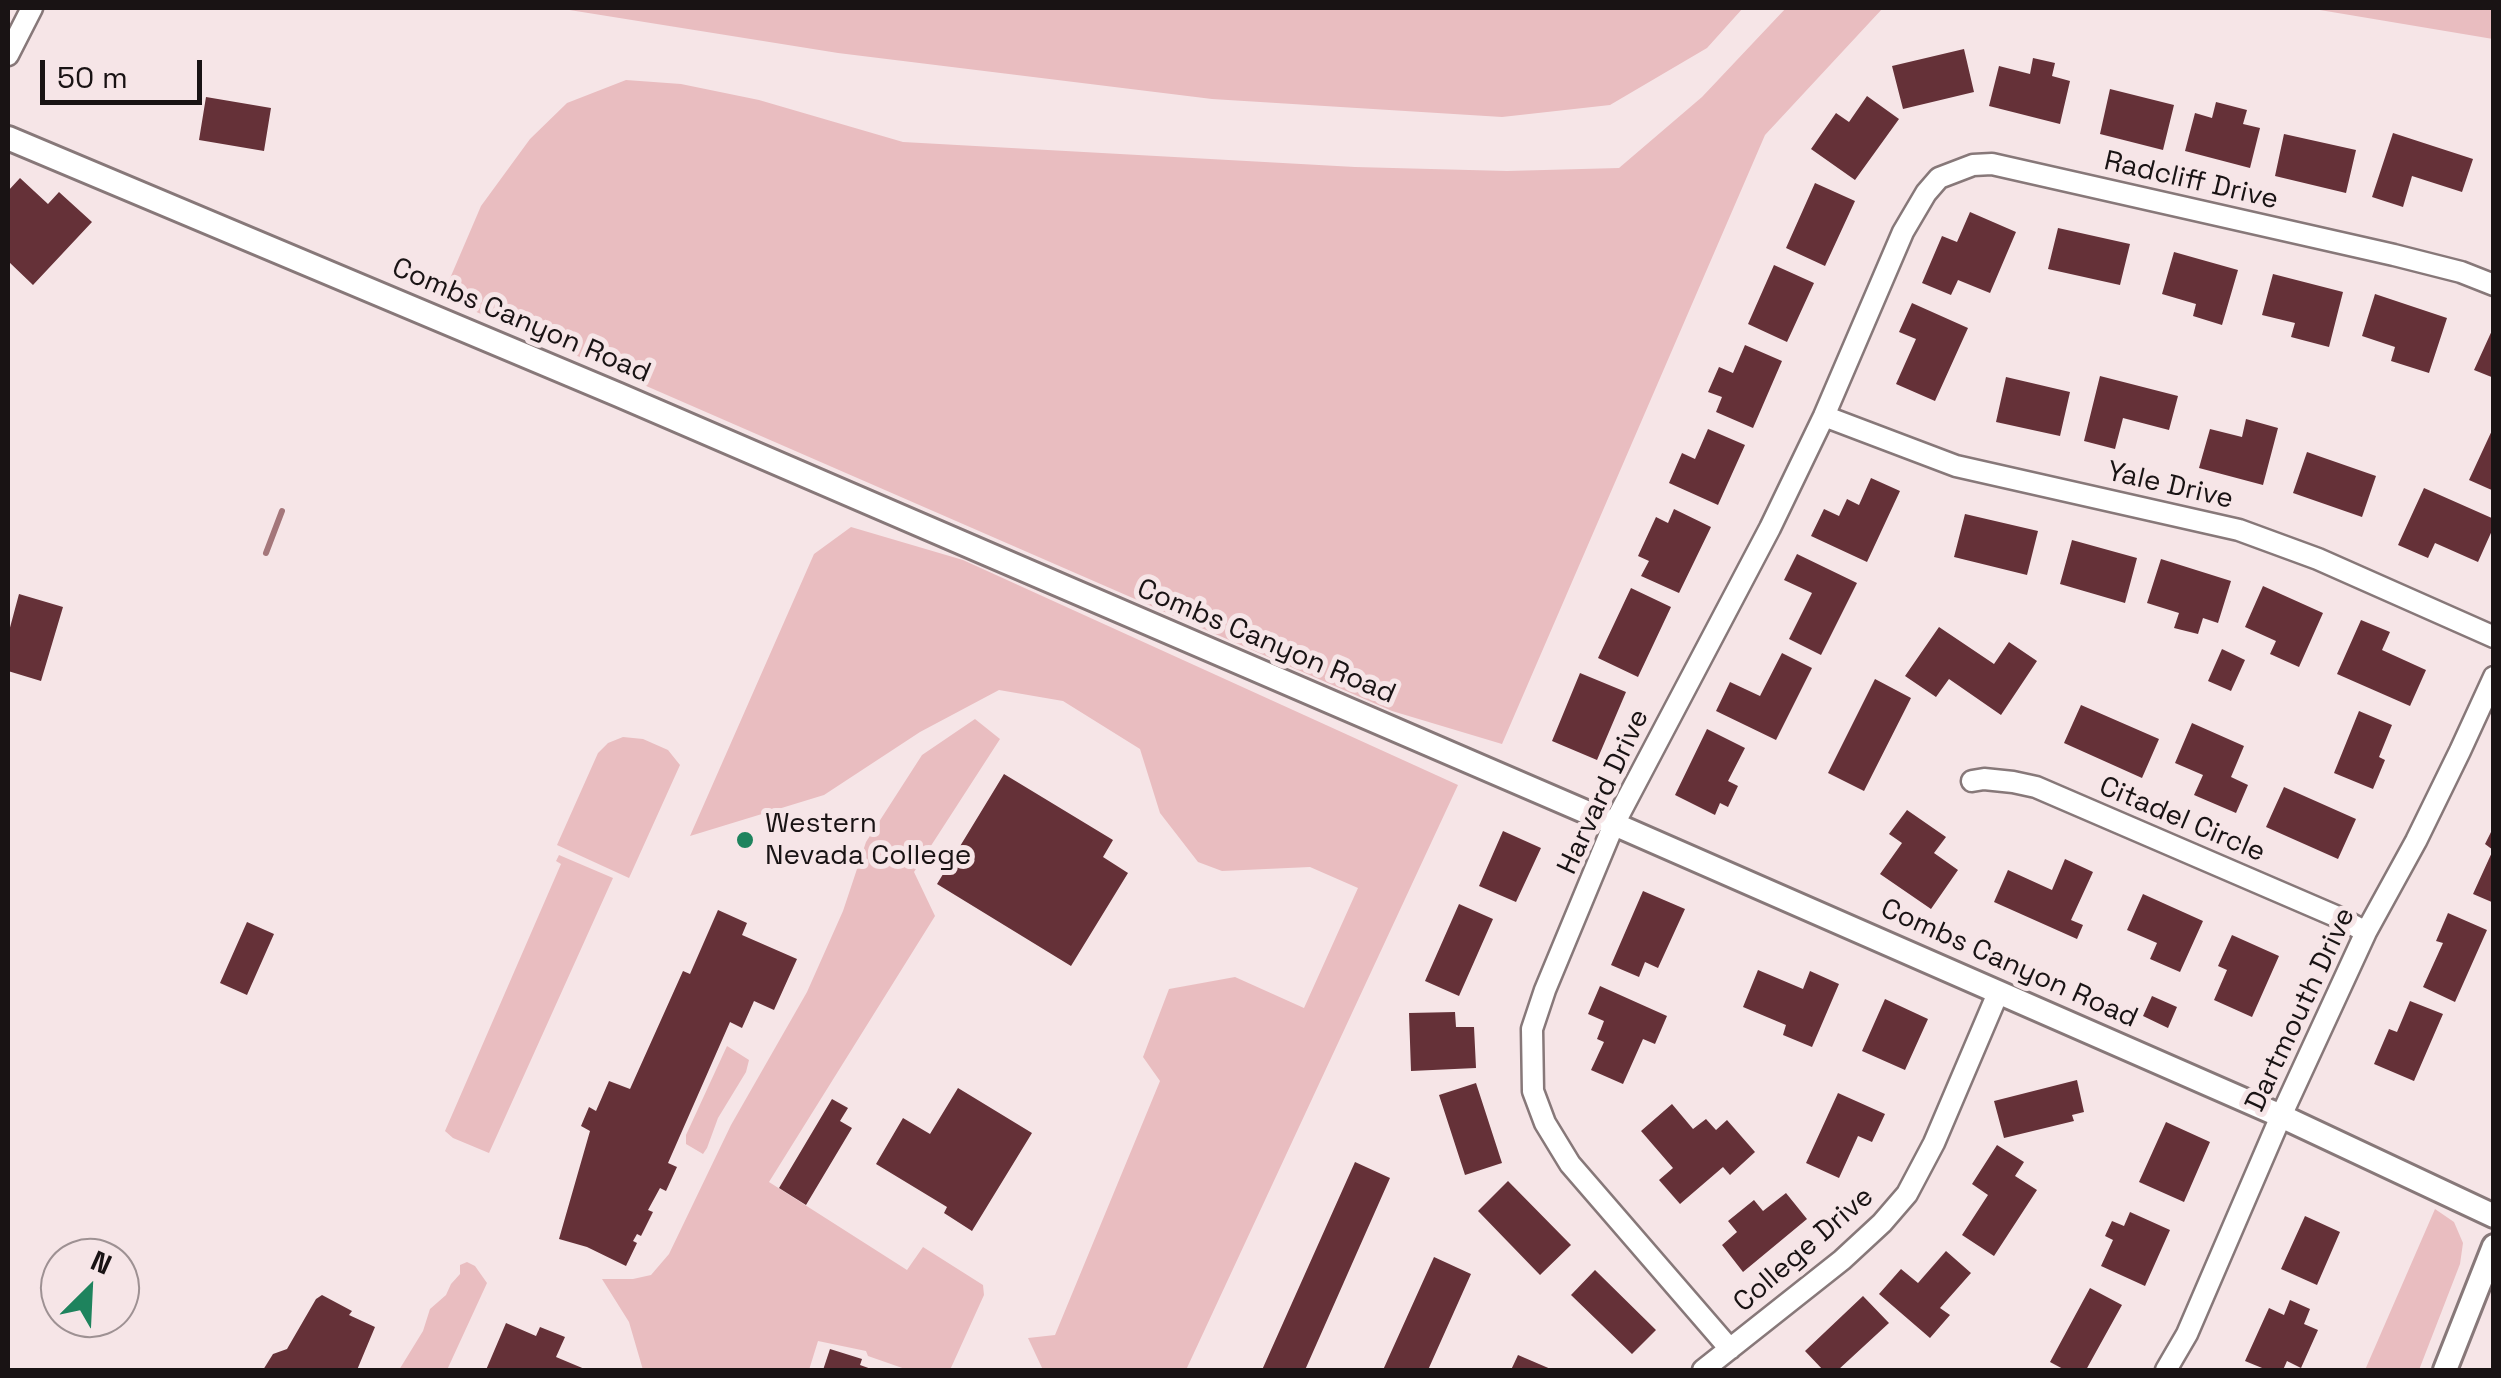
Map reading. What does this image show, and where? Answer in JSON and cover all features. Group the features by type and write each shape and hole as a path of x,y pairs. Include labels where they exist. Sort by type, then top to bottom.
{"street":[{"path":"8,55 32,8"},
{"name":"Combs Canyon Road","path":"8,138 619,394 1614,824 2281,1116 2494,1216"},
{"name":"Radcliff Drive","path":"1903,232 1926,193 1940,178 1972,165 1992,164 2394,255 2462,272 2494,285"},
{"name":"Harvard Drive","path":"1730,1349 1570,1164 1544,1123 1533,1090 1532,1029 1614,824 1770,528 1824,416 1903,232"},
{"name":"Yale Drive","path":"1824,416 1956,466 2240,530 2318,559 2494,638"},
{"name":"Dartmouth Drive","path":"2166,1370 2187,1334 2366,932 2423,826 2494,677"},
{"name":"Citadel Circle","path":"1972,781 1999,780 2036,787 2366,932"},
{"name":"College Drive","path":"1703,1370 1842,1260 1882,1224 1906,1194 1934,1143 1998,992"},
{"path":"2445,1370 2494,1246"}],"shaded area":[{"path":"557,8 1743,8 1707,48 1610,105 1502,117 1212,99 838,53"},
{"path":"1786,8 1883,8 1765,135 1502,744 1392,711 442,297 481,206 530,139 567,103 626,80 681,84 759,100 903,142 1355,167 1507,171 1619,168 1702,97"},
{"path":"2308,8 2493,8 2493,39"},
{"path":"851,527 963,560 1458,785 1186,1370 1043,1370 1028,1338 1055,1335 1160,1081 1143,1057 1169,989 1235,977 1304,1008 1358,888 1310,867 1222,871 1198,862 1160,813 1140,749 1063,701 999,690 920,732 824,795 690,836 814,554"},
{"path":"975,719 1000,739 914,872 935,916 769,1182 907,1270 923,1247 983,1285 984,1295 950,1370 908,1370 868,1356 866,1351 818,1341 809,1370 643,1370 629,1322 602,1279 651,1275 669,1254 731,1125 807,992 843,911 866,842 922,755"},
{"path":"623,737 643,739 668,750 680,765 629,878 557,845 598,753 608,743"},
{"path":"559,855 613,878 489,1153 445,1131 561,864 556,861"},
{"path":"727,1046 749,1060 703,1154 686,1144 686,1135"},
{"path":"2435,1209 2454,1222 2463,1243 2460,1264 2419,1370 2365,1370"},
{"path":"467,1262 475,1266 487,1283 447,1370 399,1370 423,1331 430,1309 446,1295 460,1274 460,1265"}],"building":[{"path":"1964,49 1974,92 1903,109 1892,66"},
{"path":"2033,58 2055,63 2052,76 2070,81 2060,124 1989,106 1999,66 2030,74"},
{"path":"2110,89 2174,105 2163,150 2100,134"},
{"path":"1867,96 1899,119 1855,180 1811,149 1836,113 1849,122"},
{"path":"206,97 271,108 264,151 199,140"},
{"path":"2216,102 2247,110 2243,124 2260,128 2250,168 2185,151 2195,113 2212,118"},
{"path":"2393,133 2473,159 2462,192 2412,176 2403,207 2372,197"},
{"path":"2284,134 2356,150 2346,193 2275,176"},
{"path":"20,178 48,204 59,192 92,222 33,285 8,261 8,191"},
{"path":"1815,183 1855,201 1825,266 1786,248"},
{"path":"1970,212 2016,232 1990,293 1958,280 1951,295 1922,283 1942,236 1957,242"},
{"path":"2058,228 2130,244 2120,285 2048,269"},
{"path":"2174,252 2238,270 2222,325 2193,316 2196,304 2162,294"},
{"path":"1774,265 1814,283 1787,342 1748,324"},
{"path":"2273,274 2343,292 2329,347 2291,337 2295,323 2262,315"},
{"path":"2375,294 2447,318 2429,373 2391,361 2395,347 2362,336"},
{"path":"1912,303 1968,328 1935,401 1896,384 1916,339 1899,332"},
{"path":"2494,326 2494,378 2474,370"},
{"path":"1745,345 1782,361 1753,428 1716,412 1722,397 1708,392 1719,367 1733,373"},
{"path":"2100,376 2178,396 2169,430 2123,418 2115,449 2084,441"},
{"path":"2006,377 2070,392 2060,436 1996,422"},
{"path":"2246,419 2278,428 2263,485 2199,468 2210,429 2242,437"},
{"path":"2494,426 2494,491 2469,480"},
{"path":"1708,429 1745,445 1718,505 1669,483 1682,453 1695,459"},
{"path":"2307,452 2376,476 2362,517 2293,493"},
{"path":"1871,478 1900,491 1867,562 1811,536 1824,509 1839,516 1847,499 1859,505"},
{"path":"2424,488 2494,519 2478,562 2435,543 2428,558 2398,545"},
{"path":"1674,509 1711,527 1679,593 1641,576 1649,561 1638,556 1656,517 1668,523"},
{"path":"1965,514 2038,531 2027,575 1954,557"},
{"path":"2072,540 2137,558 2125,603 2060,584"},
{"path":"1797,554 1857,583 1821,655 1789,639 1812,593 1784,580"},
{"path":"2161,559 2231,581 2218,623 2203,618 2198,634 2174,628 2179,613 2147,603"},
{"path":"2263,586 2323,613 2299,667 2270,654 2276,641 2245,627"},
{"path":"1631,588 1671,607 1638,677 1598,658"},
{"path":"19,594 63,607 41,681 8,671 8,635"},
{"path":"2361,620 2390,632 2382,650 2426,670 2410,706 2337,674"},
{"path":"1939,627 1994,664 2009,642 2037,661 2001,715 1949,679 1936,697 1905,676"},
{"path":"2222,649 2245,660 2231,691 2208,681"},
{"path":"1782,653 1812,668 1776,740 1716,711 1730,682 1760,696"},
{"path":"1580,673 1626,692 1597,760 1552,741"},
{"path":"1875,679 1911,698 1864,791 1828,773"},
{"path":"2081,705 2159,739 2142,778 2064,743"},
{"path":"2359,711 2392,725 2379,757 2385,760 2373,789 2334,773"},
{"path":"2192,723 2244,746 2231,777 2248,785 2236,813 2194,795 2203,775 2175,763"},
{"path":"1707,729 1745,748 1728,781 1738,786 1728,807 1720,803 1715,815 1675,795"},
{"path":"1004,774 1113,840 1103,857 1128,873 1071,966 937,884"},
{"path":"2284,787 2356,819 2338,859 2266,827"},
{"path":"1907,810 1946,837 1934,853 1958,870 1931,909 1880,874 1902,843 1889,834"},
{"path":"1503,831 1541,848 1516,902 1479,886"},
{"path":"2494,833 2494,903 2473,894 2493,850 2485,844"},
{"path":"2065,859 2093,872 2071,920 2083,925 2077,939 1994,902 2008,870 2052,890"},
{"path":"1643,891 1685,909 1658,968 1645,962 1639,977 1611,965"},
{"path":"2143,894 2203,921 2180,972 2150,959 2157,943 2127,930"},
{"path":"1459,904 1493,919 1459,996 1425,981"},
{"path":"718,910 747,923 742,935 797,959 774,1010 754,1001 742,1028 730,1022 668,1163 677,1167 666,1191 660,1188 648,1210 653,1212 641,1236 637,1234 633,1241 637,1243 626,1266 587,1247 559,1239 590,1131 581,1126 589,1107 596,1111 609,1081 630,1089 683,971 690,974"},
{"path":"2448,913 2487,930 2455,1002 2423,987 2443,943 2436,941"},
{"path":"247,922 274,934 247,995 220,983"},
{"path":"2232,935 2279,956 2252,1017 2214,1000 2227,970 2218,966"},
{"path":"1758,970 1803,989 1810,971 1839,984 1812,1047 1783,1035 1786,1025 1743,1007"},
{"path":"1600,986 1667,1016 1655,1044 1643,1039 1623,1084 1591,1070 1604,1042 1597,1039 1604,1021 1588,1014"},
{"path":"2152,996 2177,1007 2168,1028 2143,1016"},
{"path":"1885,999 1928,1019 1905,1070 1862,1051"},
{"path":"2410,1001 2443,1014 2414,1081 2374,1064 2389,1029 2397,1032"},
{"path":"1455,1012 1456,1027 1474,1027 1476,1068 1411,1071 1409,1013"},
{"path":"2077,1080 2084,1112 2072,1115 2074,1121 2004,1138 1994,1101"},
{"path":"1476,1083 1502,1163 1465,1175 1439,1095"},
{"path":"958,1088 1032,1133 972,1231 944,1213 947,1207 876,1164 903,1118 930,1134"},
{"path":"1838,1093 1885,1114 1872,1142 1858,1136 1839,1178 1806,1163"},
{"path":"832,1099 848,1108 840,1121 852,1128 806,1205 779,1188"},
{"path":"1672,1104 1693,1129 1706,1119 1716,1130 1727,1120 1755,1152 1730,1175 1723,1167 1680,1204 1659,1180 1673,1168 1641,1131"},
{"path":"2166,1122 2210,1142 2184,1202 2139,1182"},
{"path":"1997,1145 2024,1162 2015,1176 2037,1190 1994,1256 1962,1235 1988,1195 1972,1184"},
{"path":"1355,1162 1390,1178 1305,1370 1262,1370"},
{"path":"1508,1181 1571,1245 1540,1275 1478,1211"},
{"path":"1786,1193 1807,1219 1743,1272 1722,1245 1737,1232 1728,1221 1754,1200 1763,1211"},
{"path":"2130,1212 2170,1230 2145,1286 2101,1266 2113,1240 2105,1236 2112,1221 2124,1226"},
{"path":"2305,1216 2340,1232 2317,1285 2281,1269"},
{"path":"1946,1251 1971,1273 1940,1308 1950,1315 1930,1338 1879,1294 1901,1269 1918,1283"},
{"path":"1434,1257 1471,1274 1428,1370 1383,1370"},
{"path":"1595,1270 1656,1330 1632,1354 1571,1295"},
{"path":"2090,1288 2122,1305 2086,1370 2065,1370 2050,1362"},
{"path":"322,1295 352,1311 349,1315 375,1327 357,1370 263,1370 273,1354 287,1349"},
{"path":"1863,1296 1889,1323 1838,1370 1823,1370 1805,1351"},
{"path":"2290,1300 2310,1309 2304,1324 2318,1330 2301,1368 2287,1361 2283,1370 2267,1370 2245,1361 2269,1308 2284,1315"},
{"path":"506,1323 536,1336 540,1327 565,1337 556,1357 587,1370 486,1370"},
{"path":"830,1349 862,1359 860,1365 874,1370 823,1370"},
{"path":"1518,1355 1553,1370 1511,1370"}],"waterway":[{"path":"266,553 282,511"}],"place":[{"name":"Western Nevada College","path":"745,840"}]}
